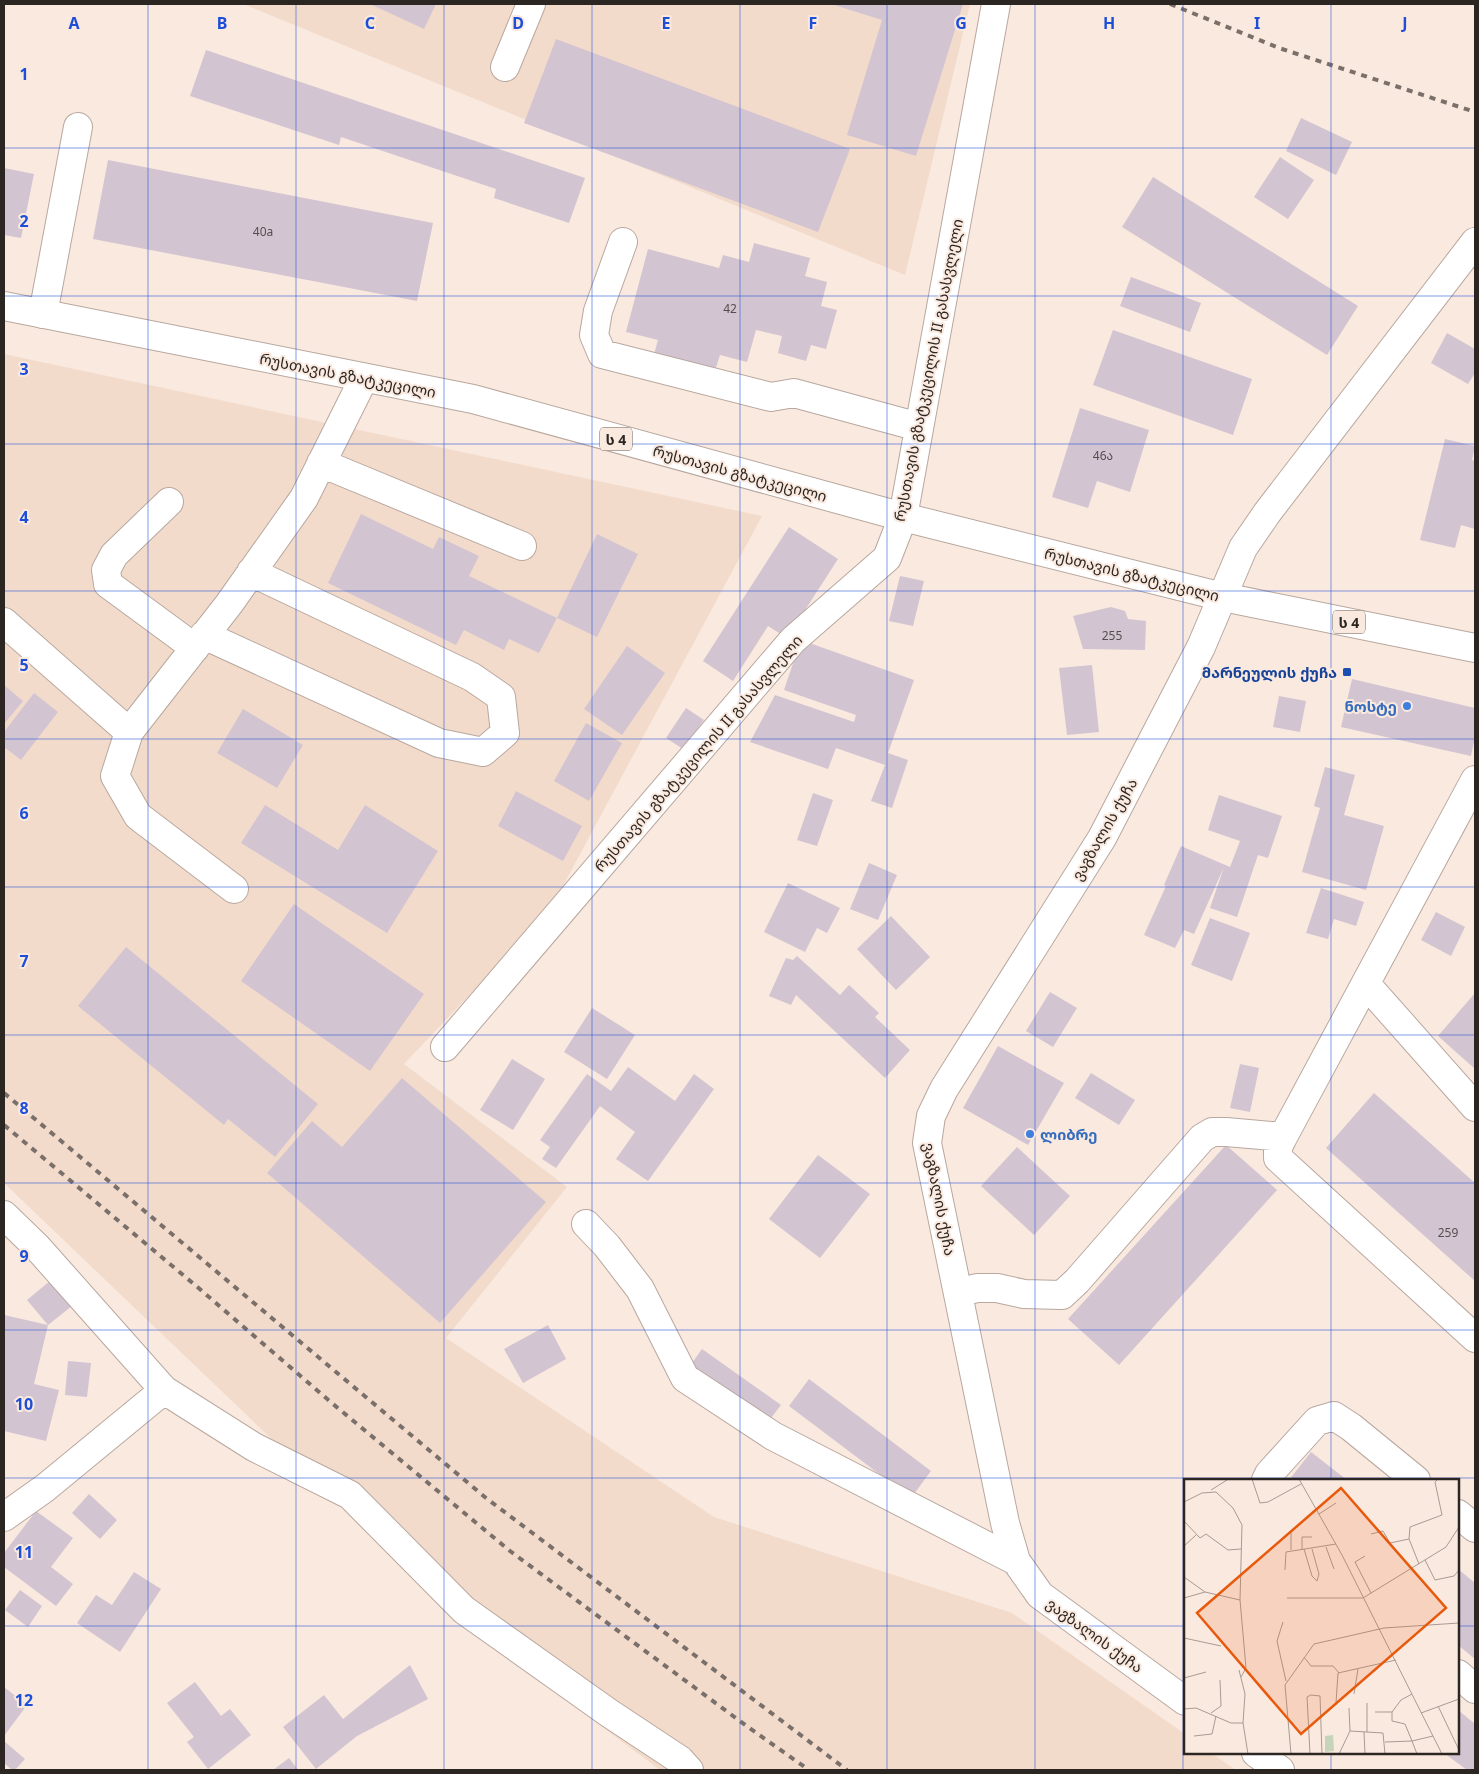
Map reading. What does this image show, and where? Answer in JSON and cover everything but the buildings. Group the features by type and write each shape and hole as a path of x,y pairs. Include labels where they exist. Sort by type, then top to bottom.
{"main road":[{"path":"505,66 532,4"},
{"name":"რუსთავის გზატკეცილის II გასასვლელი","path":"445,1046 793,640 887,558 902,517 996,4"},
{"path":"43,314 78,128"},
{"path":"623,242 598,311 594,335 602,354 771,398 794,393 919,427"},
{"path":"1223,596 1244,548 1267,513 1475,242"},
{"name":"რუსთავის გზატკეცილი","path":"4,306 473,400 902,517 1223,596 1475,648"},
{"path":"234,889 138,816 114,776 129,732 200,642 304,498 364,378"},
{"path":"321,462 522,546"},
{"path":"169,502 114,555 106,570 108,584 200,642 439,742 483,752 505,733 501,697 472,677 251,572"},
{"name":"ვაგზალის ქუჩა","path":"1184,1700 1040,1595 1016,1562 1005,1523 927,1143 931,1116 944,1089 1102,838 1202,647 1223,596"},
{"path":"4,622 129,732"},
{"path":"1475,780 1278,1147 1278,1158 1475,1338"},
{"path":"1366,984 1475,1107"},
{"path":"958,1293 977,1288 996,1288 1024,1294 1062,1295 1077,1281 1202,1138 1212,1132 1283,1137"},
{"path":"4,1215 37,1247 164,1390 254,1448 350,1495 464,1610 680,1760 689,1770"},
{"path":"586,1224 607,1246 640,1289 685,1378 773,1436 1016,1562"},
{"path":"4,1517 45,1488 164,1390"},
{"path":"1266,1479 1317,1421 1334,1416 1351,1427 1415,1479"},
{"path":"1459,1515 1475,1528"},
{"path":"1459,1675 1475,1689"},
{"path":"1257,1754 1280,1770"}],"shaded area":[{"path":"243,4 970,4 905,275"},
{"path":"4,354 762,516 550,910 404,1064 567,1187 446,1338 714,1517 1012,1613 1184,1733 1184,1754 1212,1754 1236,1770 660,1770 467,1626 4,1183"}],"railway":[{"path":"1170,4 1279,48 1475,112"},
{"path":"4,1093 486,1498 847,1770"},
{"path":"4,1125 195,1285 333,1404 510,1551 809,1770"}],"place":[{"name":"მარნეულის ქუჩა","path":"1347,672"},
{"name":"ნოსტე","path":"1407,706"},
{"name":"ლიბრე","path":"1030,1134"}]}
